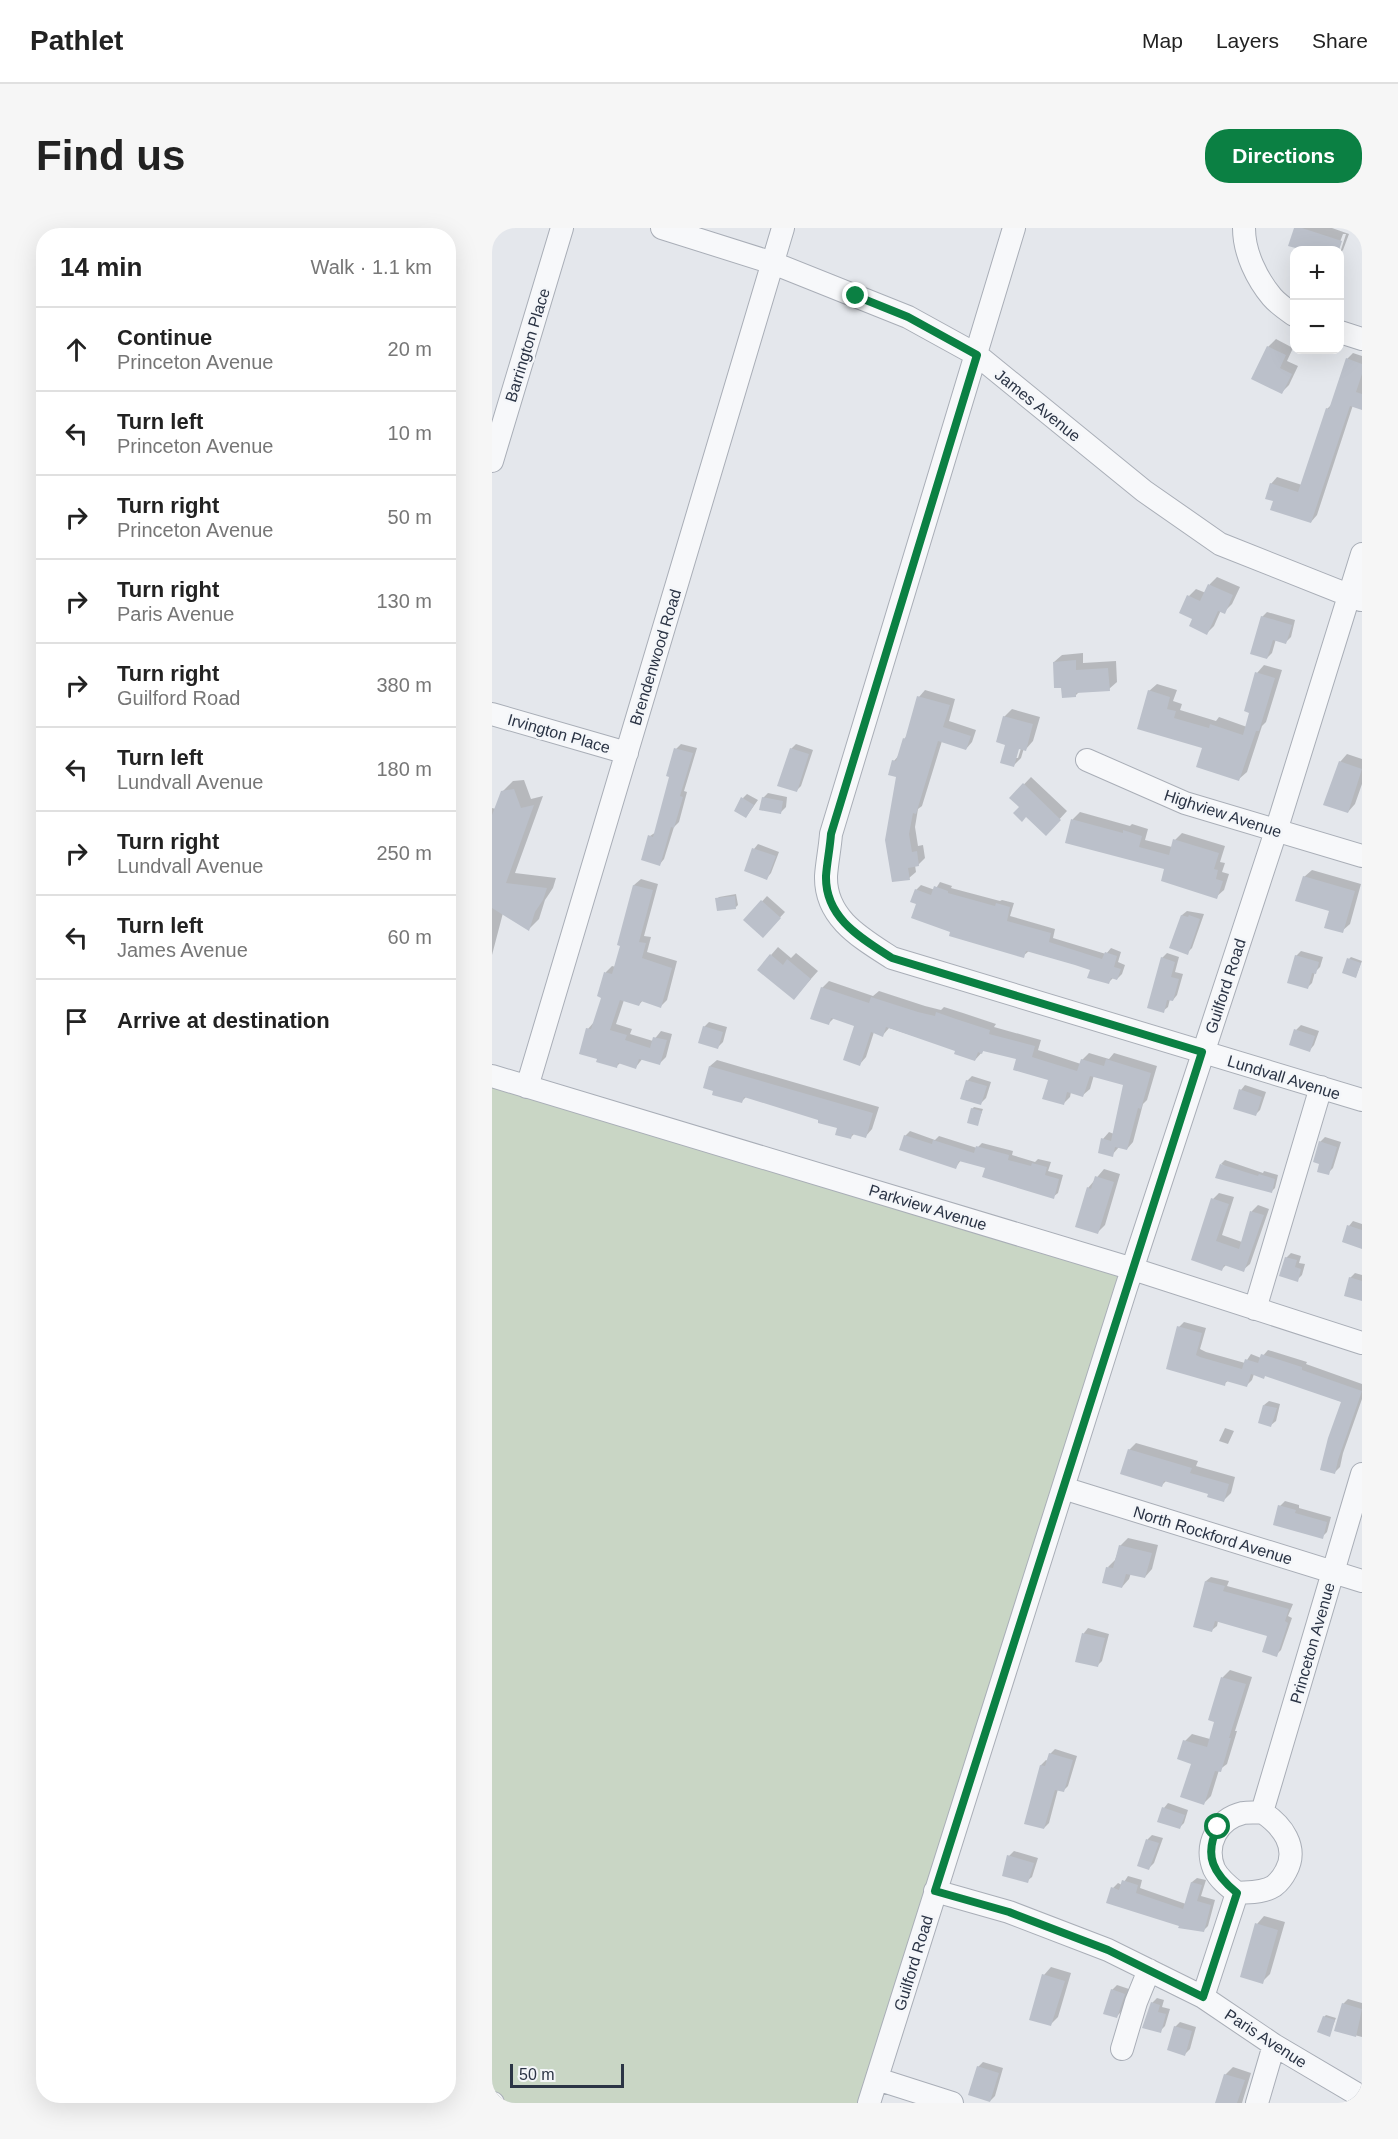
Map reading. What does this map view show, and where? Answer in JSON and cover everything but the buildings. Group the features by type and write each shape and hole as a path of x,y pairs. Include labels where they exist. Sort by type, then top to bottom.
{"street":[{"name":"Barrington Place","path":"492,461 562,228"},
{"name":"James Avenue","path":"662,228 773,262 908,317 977,355 1144,491 1220,544 1355,599"},
{"name":"Brendenwood Road","path":"527,1087 783,228"},
{"name":"Lundvall Avenue","path":"1014,228 831,834 826,878 832,908 856,936 892,958 1362,1100"},
{"path":"1244,228 1244,237 1254,270 1273,299 1290,312"},
{"path":"1344,333 1362,339"},
{"name":"Guilford Road","path":"869,2103 1202,1052 1355,599 1362,554"},
{"name":"Irvington Place","path":"492,714 627,753"},
{"name":"Highview Avenue","path":"1088,760 1185,803 1362,856"},
{"name":"Parkview Avenue","path":"492,1076 1133,1269 1362,1343"},
{"path":"1255,1309 1321,1087"},
{"name":"Princeton Avenue","path":"1262,1812 1362,1474"},
{"name":"North Rockford Avenue","path":"1063,1488 1362,1581"},
{"path":"1262,1812 1275,1820 1286,1833 1291,1848 1289,1865 1275,1885 1260,1892 1237,1893 1223,1882 1214,1868 1211,1854 1212,1839 1218,1827 1230,1818 1244,1813 1262,1812"},
{"name":"Paris Avenue","path":"935,1891 1009,1912 1108,1950 1203,1997 1274,2046 1362,2097"},
{"path":"1203,1997 1237,1893"},
{"path":"1122,2049 1136,2002 1149,1970"},
{"path":"1257,2103 1274,2046"},
{"path":"877,2079 952,2103"}],"green space":[{"path":"492,1087 1121,1270 858,2103 492,2103"}],"route":[{"path":"856,296 908,317 977,355 831,834 826,878 832,908 856,936 892,958 1202,1052 935,1891 1009,1912 1108,1950 1203,1997 1237,1893 1223,1882 1214,1868 1211,1854 1212,1839 1218,1827"}]}
